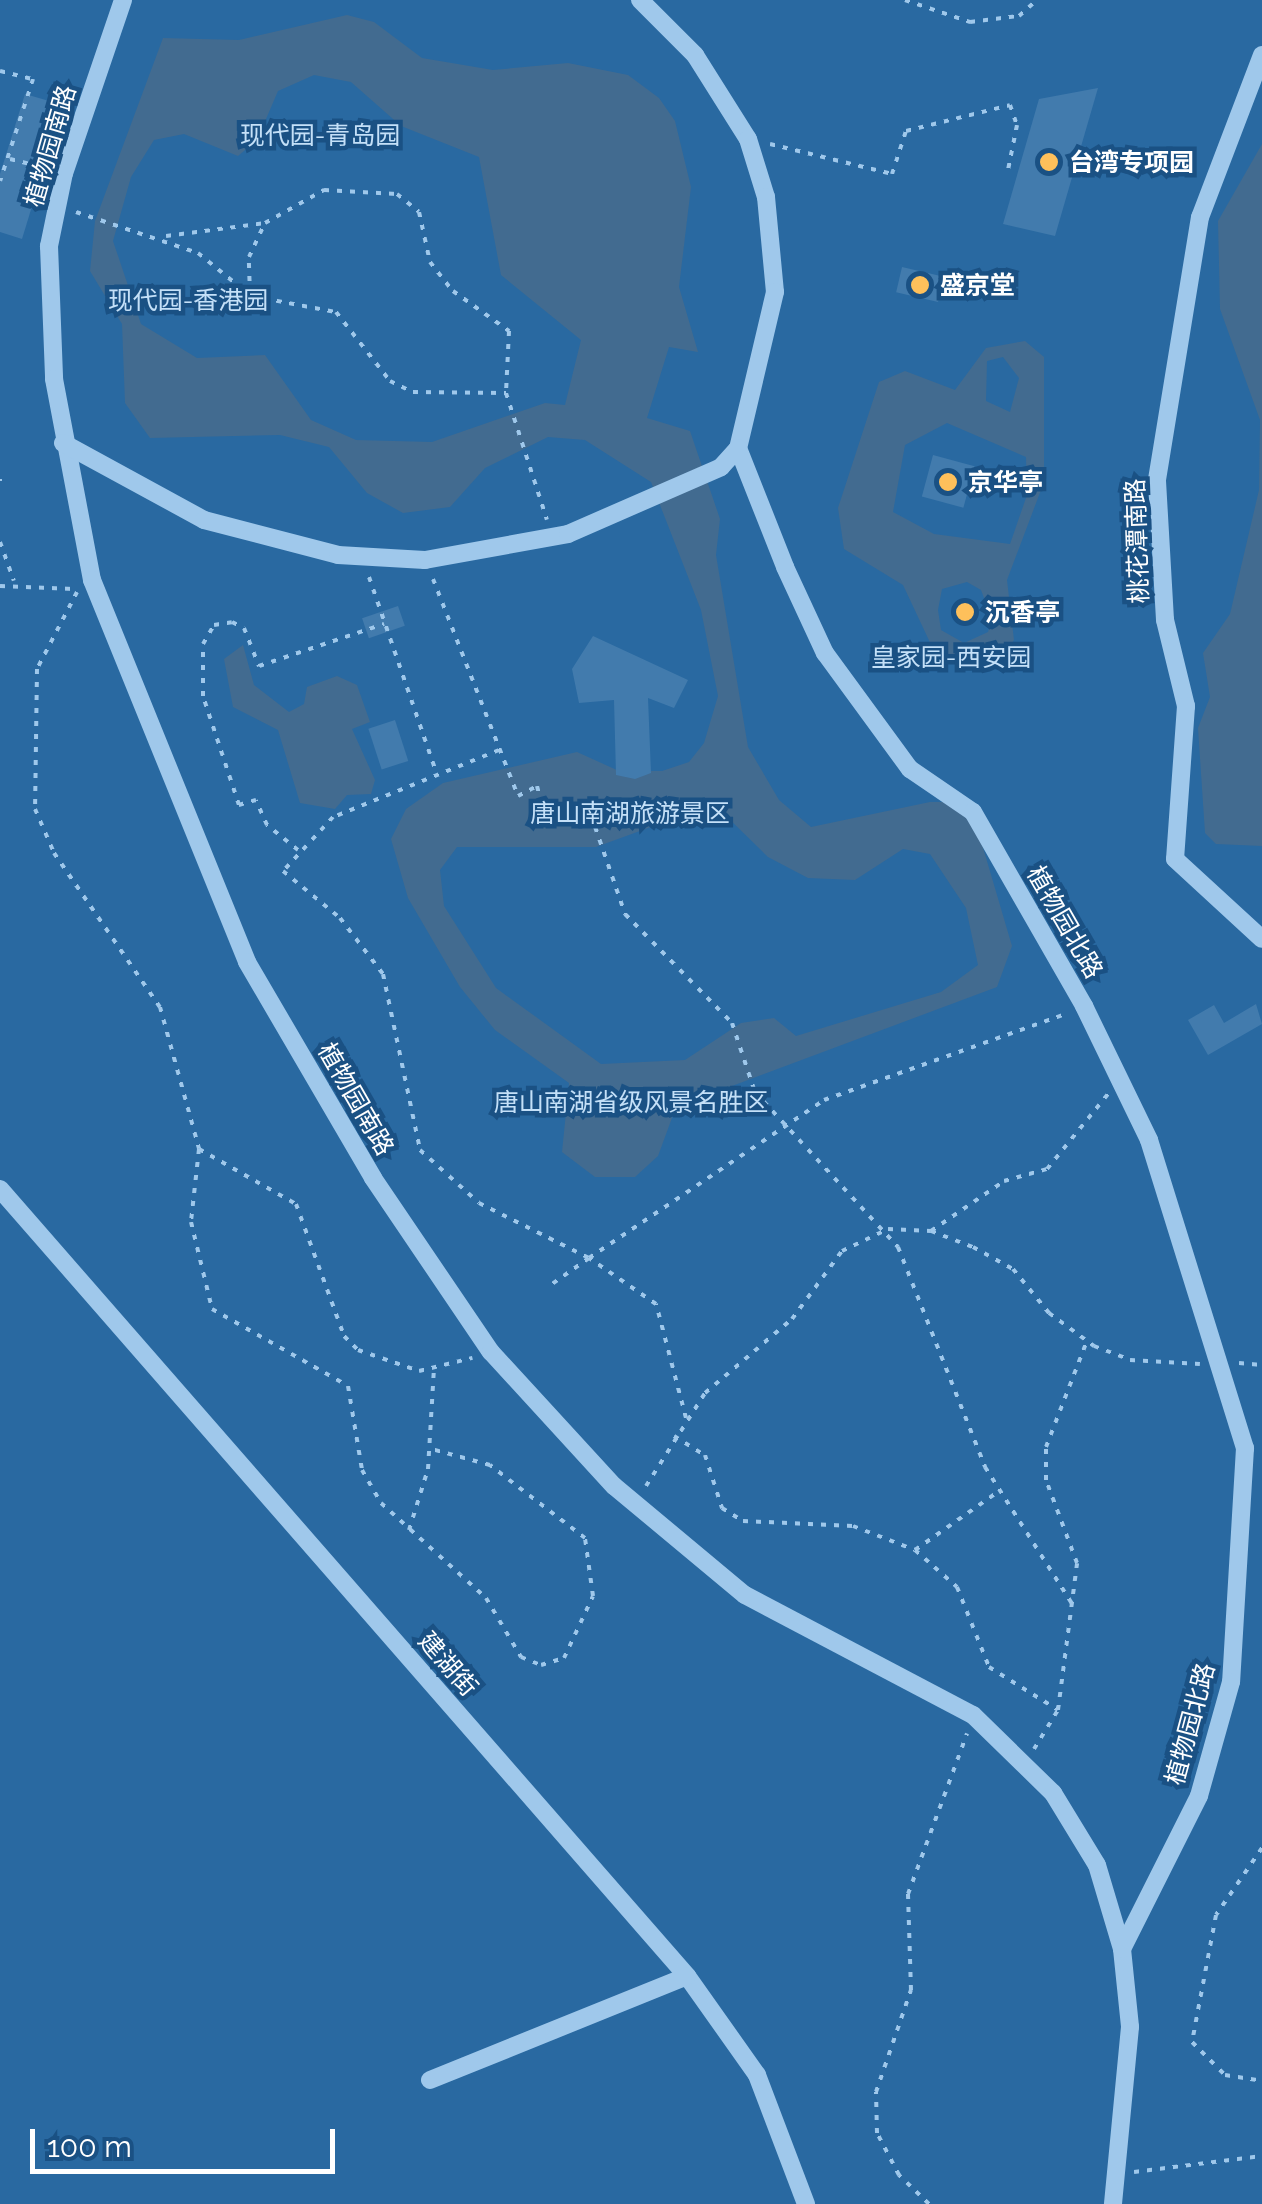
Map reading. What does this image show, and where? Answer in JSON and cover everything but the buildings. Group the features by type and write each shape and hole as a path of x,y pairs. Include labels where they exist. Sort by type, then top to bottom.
{"street":[{"name":"植物园南路","path":"123,0 64,173 45,305 85,585 247,962 372,1178 491,1352 638,1504 745,1594 973,1716 1025,1762 1097,1864 1122,1949 1130,2027 1120,2173 1114,2204"},
{"path":"64,443 204,520 364,558 425,560 552,539 722,467 738,448 775,292 766,197 748,139 695,55 640,0"},
{"name":"桃花潭南路","path":"1262,55 1200,217 1157,481 1165,620 1186,706 1175,858 1262,939"},
{"name":"植物园北路","path":"738,448 825,653 910,769 973,812 1084,1006 1149,1140 1222,1362 1245,1448 1231,1682 1198,1796 1122,1949"},
{"name":"建湖街","path":"0,1189 688,1976 757,2075 806,2204"},
{"path":"430,2080 688,1976"}],"path":[{"path":"905,0 970,22 1019,16 1037,0"},
{"path":"0,70 33,78 0,181"},
{"path":"748,139 892,174 906,130 1010,105 1018,125 1007,175"},
{"path":"8,158 64,173"},
{"path":"162,236 265,223 324,190 354,185 410,202 430,262 509,331 506,393 552,539"},
{"path":"87,214 162,236 251,296 336,312 390,381 413,392 506,393"},
{"path":"251,296 250,257 265,223"},
{"path":"0,542 14,581"},
{"path":"364,558 437,774"},
{"path":"425,560 518,796 537,786 545,817 565,806 574,823 591,814 607,848 625,914 732,1022 755,1092 794,1125 898,1248 999,1491 1073,1605"},
{"path":"0,586 14,581 85,585 37,669 35,808 54,853 160,1007 199,1149 191,1222 212,1309 348,1386 362,1470 409,1530 486,1598 521,1658 564,1658 593,1596 585,1538 490,1465 428,1448"},
{"path":"298,850 266,825 256,800 239,805 203,696 203,644 214,624 232,622 244,628 259,666 384,624"},
{"path":"499,750 333,817 298,850 283,871 340,918 384,974 420,1150 478,1203 589,1258 656,1304 686,1418"},
{"path":"552,1284 717,1167 864,1081 1084,1006"},
{"path":"932,1231 1004,1181 1047,1169 1119,1078"},
{"path":"199,1149 296,1204 351,1343 434,1369 491,1352"},
{"path":"638,1504 686,1418 792,1318 842,1251 888,1229 932,1231 1012,1270 1087,1340 1130,1360 1262,1364"},
{"path":"1025,1762 1058,1710 1077,1564 1046,1480 1046,1448 1087,1340"},
{"path":"409,1530 428,1448 434,1369"},
{"path":"674,1436 705,1455 722,1508 743,1521 854,1526 914,1550 957,1587 989,1666 1058,1710"},
{"path":"914,1550 999,1491"},
{"path":"929,2204 899,2176 878,2133 876,2092 911,1990 908,1894 973,1716"},
{"path":"1262,1848 1216,1914 1192,2042 1225,2075 1262,2081"},
{"path":"1120,2173 1262,2156"}],"green space":[{"name":"唐山南湖旅游景区","path":"0,0 1262,0 1262,2204 0,2204"}],"shaded area":[{"path":"347,15 374,22 422,58 493,70 568,63 628,75 659,98 675,121 691,187 679,287 698,352 669,347 647,418 690,431 720,519 716,555 748,747 779,800 811,827 930,802 950,802 974,817 1012,946 997,987 676,1107 658,1156 635,1177 595,1177 562,1152 569,1083 495,1030 460,987 408,898 391,839 406,809 443,783 577,752 619,771 662,771 689,762 704,743 718,696 701,610 651,482 585,440 548,437 485,468 450,507 403,513 367,493 329,447 280,435 150,438 125,403 122,324 90,271 95,221 163,38 239,40","holes":["314,75 351,82 401,126 479,157 501,275 581,340 565,405 545,403 432,442 356,440 311,420 265,355 197,358 141,324 113,241 131,177 154,140 184,134 238,156 257,140 278,91","703,808 721,811 768,857 808,878 855,880 903,849 930,854 966,908 978,965 941,992 796,1036 774,1018 741,1023 685,1060 601,1064 496,988 444,906 440,870 457,847 596,847"]},
{"path":"1262,144 1262,846 1216,844 1205,833 1198,728 1210,697 1203,653 1230,614 1259,490 1260,420 1220,309 1218,221"},
{"path":"1025,341 1044,357 1044,482 1007,580 1014,640 1002,658 971,667 934,651 903,585 844,549 838,508 879,382 905,371 955,390 986,348","holes":["1003,357 1019,378 1010,412 986,401 987,361","947,423 1026,457 1027,495 1010,544 934,534 893,512 905,445","967,582 981,590 992,619 988,632 964,643 941,630 938,610 942,589"]},
{"path":"243,645 254,685 289,712 304,704 307,687 337,676 357,685 370,722 352,729 375,780 371,794 347,795 335,809 300,803 278,730 233,707 224,659"}],"place":[{"name":"台湾专项园","path":"1049,162"},
{"name":"盛京堂","path":"920,285"},
{"name":"京华亭","path":"948,482"},
{"name":"沉香亭","path":"965,612"}],"park label":[{"name":"现代园-青岛园","path":"320,135"},
{"name":"现代园-香港园","path":"188,300"},
{"name":"皇家园-西安园","path":"951,657"},
{"name":"唐山南湖省级风景名胜区","path":"631,1102"}]}
